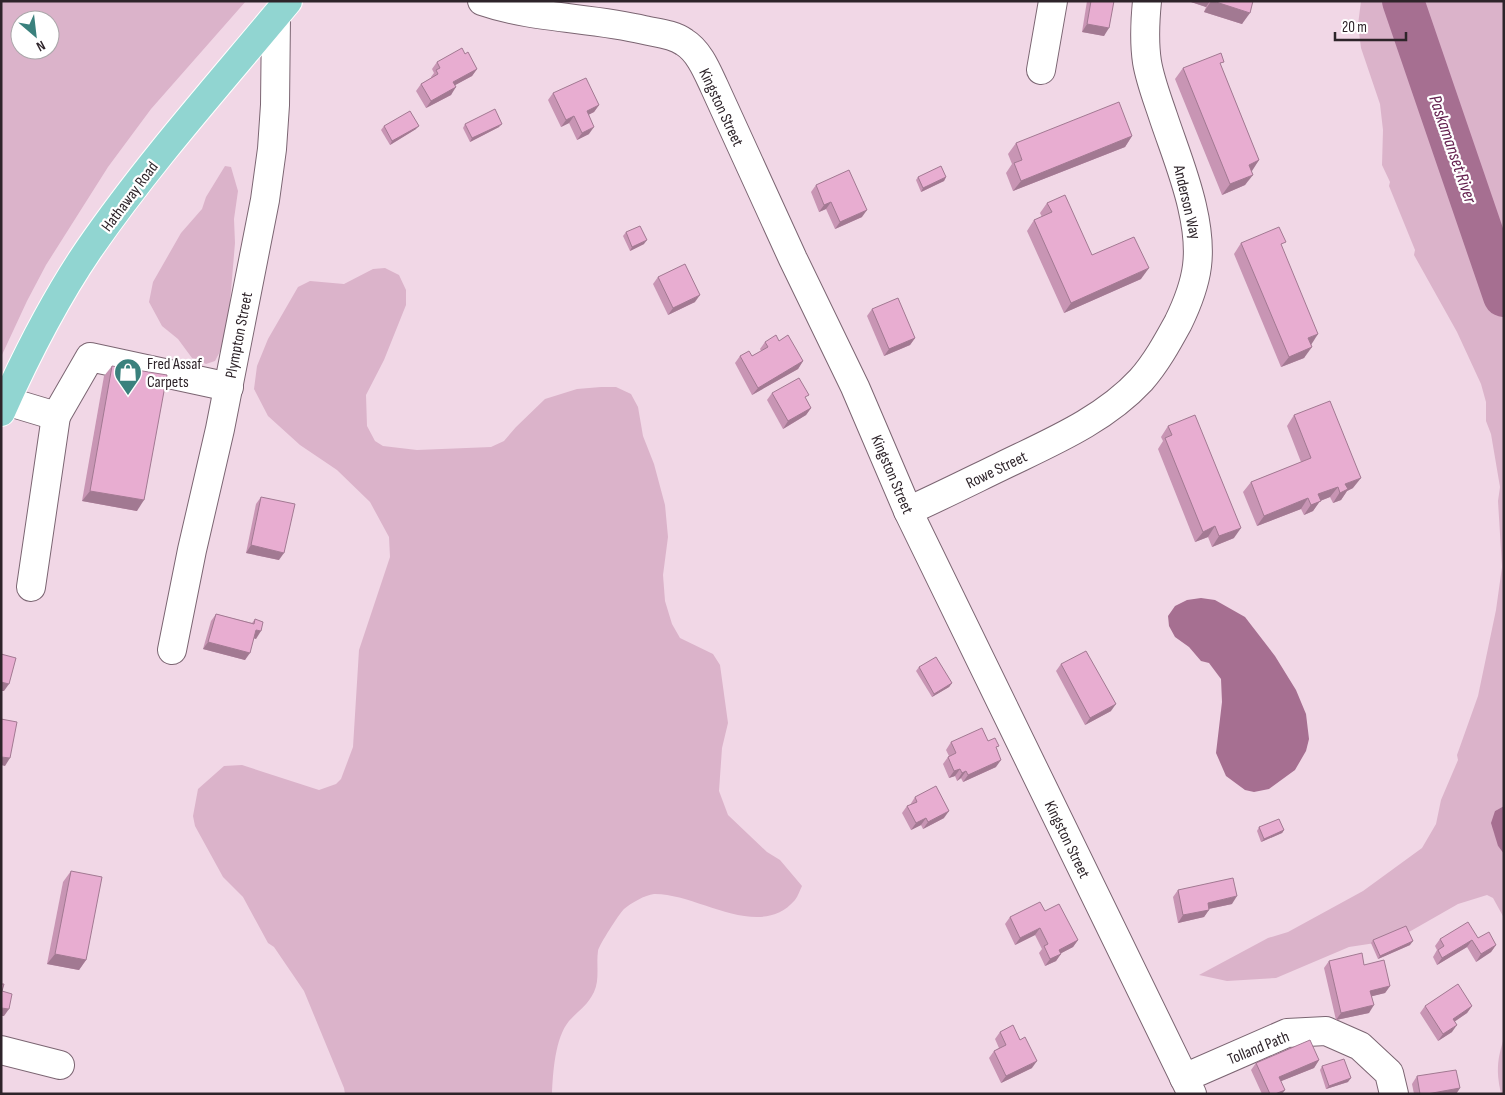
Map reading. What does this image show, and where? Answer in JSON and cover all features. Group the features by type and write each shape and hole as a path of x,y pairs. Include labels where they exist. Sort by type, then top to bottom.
{"main road":[{"name":"Hathaway Road","path":"4,406 49,316 89,250 155,163 282,9"}],"street":[{"path":"1041,70 1053,1"},
{"name":"Anderson Way","path":"1084,424 1121,398 1140,380 1156,360 1170,339 1189,298 1199,260 1196,225 1186,181 1152,85 1147,62 1145,41 1147,1"},
{"name":"Kingston Street","path":"490,2 525,12 590,20 649,31 677,38 686,42 693,50 714,86 792,259 855,387 908,511 1188,1086"},
{"name":"Plympton Street","path":"172,650 190,558 229,387 265,200 272,149 282,9"},
{"path":"31,587 56,416 90,357 229,387"},
{"path":"4,406 56,416"},
{"name":"Rowe Street","path":"908,511 1053,442 1084,424"},
{"name":"Tolland Path","path":"1188,1086 1287,1033 1326,1031 1360,1046 1389,1073 1394,1094"},
{"path":"1,1050 60,1065"}],"shaded area":[{"path":"1,1 246,1 151,109 108,167 46,265 1,357"},
{"path":"1361,1 1504,1 1504,806 1495,811 1498,846 1504,854 1504,918 1493,898 1487,895 1458,904 1395,940 1349,947 1276,978 1227,981 1199,975 1268,938 1288,932 1363,891 1422,848 1436,824 1441,800 1458,760 1457,755 1478,696 1496,610 1502,567 1498,501 1500,487 1491,434 1486,421 1486,402 1481,384 1457,332 1414,255 1415,250 1382,165 1383,130 1380,104 1361,48 1358,25"},
{"path":"225,166 231,167 238,191 234,219 235,243 227,338 215,361 206,364 192,358 178,339 162,326 149,302 153,282 181,233 202,209 206,197"},
{"path":"385,268 399,275 406,290 406,305 384,360 366,395 367,426 375,441 383,446 417,450 491,447 504,441 545,399 577,389 601,387 616,387 631,394 638,407 643,436 654,464 665,505 668,537 663,575 665,601 672,624 680,638 713,654 720,665 728,723 722,748 719,791 728,815 767,852 780,860 802,886 795,900 780,912 764,917 746,916 690,900 654,894 630,904 618,917 599,948 597,982 592,997 564,1028 556,1056 552,1094 345,1094 304,991 274,947 268,943 243,897 223,877 195,826 193,816 198,789 224,766 242,765 319,790 336,784 341,779 353,747 359,650 390,557 389,537 370,502 337,470 300,445 268,416 254,389 257,366 268,339 298,287 310,281 344,284 373,269"},
{"path":"1201,598 1215,600 1245,617 1275,656 1296,690 1306,714 1309,739 1306,751 1295,770 1269,789 1254,792 1245,790 1226,776 1216,753 1222,702 1221,679 1209,663 1201,661 1189,647 1175,637 1169,626 1168,616 1175,606 1187,600"},
{"path":"1504,806 1504,854 1498,846 1491,823 1495,811"},
{"path":"1504,1038 1504,1094 1501,1094 1498,1066"}],"building":[{"path":"1091,1 1114,1 1109,28 1087,24"},
{"path":"1213,1 1253,1 1250,13"},
{"path":"462,48 465,54 468,52 477,69 453,82 456,87 431,101 421,84 438,74 436,70 440,68 437,62"},
{"path":"1221,53 1224,62 1220,63 1259,160 1249,165 1253,175 1230,184 1183,68"},
{"path":"586,78 599,105 587,111 594,127 582,133 574,116 566,120 553,93"},
{"path":"1119,102 1132,136 1021,181 1014,163 1022,160 1016,143"},
{"path":"495,109 502,124 472,138 465,124"},
{"path":"410,111 419,126 392,141 384,126"},
{"path":"941,166 946,177 923,188 918,177"},
{"path":"849,170 867,210 840,222 831,202 824,205 816,185"},
{"path":"1065,195 1092,255 1134,237 1149,268 1071,303 1034,220 1052,212 1047,203"},
{"path":"640,226 647,240 632,247 626,232"},
{"path":"1279,227 1286,242 1281,244 1318,334 1308,338 1312,347 1289,357 1241,243"},
{"path":"685,264 700,295 673,308 658,277"},
{"path":"898,298 915,338 889,349 872,309"},
{"path":"776,335 779,341 788,335 803,361 758,388 740,356 749,351 752,356 768,347 765,342"},
{"path":"112,366 167,375 144,500 90,491"},
{"path":"799,378 809,395 805,397 811,408 788,421 772,393"},
{"path":"1330,401 1361,478 1345,484 1348,489 1340,493 1338,487 1318,494 1321,501 1311,505 1308,498 1264,516 1251,482 1311,458 1294,415"},
{"path":"1195,415 1241,528 1219,536 1215,526 1203,532 1165,438 1172,435 1168,426"},
{"path":"261,497 295,504 284,553 251,545"},
{"path":"216,614 254,624 255,619 263,622 261,631 256,630 250,653 208,642"},
{"path":"1086,651 1116,704 1090,718 1061,664"},
{"path":"1,654 16,658 9,684 1,682"},
{"path":"936,657 952,683 934,694 919,667"},
{"path":"1,719 17,722 10,758 1,757"},
{"path":"982,728 988,741 995,738 999,746 996,747 1001,760 968,775 966,771 962,773 960,769 954,771 948,757 956,753 951,742"},
{"path":"936,786 949,811 928,822 926,818 916,823 907,806 917,802 915,797"},
{"path":"1279,819 1284,830 1264,839 1259,827"},
{"path":"71,871 102,877 86,960 55,954"},
{"path":"1233,878 1237,896 1208,903 1209,910 1183,915 1178,890"},
{"path":"1040,902 1045,911 1059,904 1078,940 1059,950 1061,954 1050,959 1044,946 1048,944 1040,928 1020,938 1010,917"},
{"path":"1468,922 1478,938 1489,932 1496,945 1481,954 1472,940 1442,958 1438,950 1444,946 1440,939"},
{"path":"1406,926 1413,941 1380,956 1373,940"},
{"path":"1362,953 1364,965 1384,960 1390,986 1370,991 1374,1005 1341,1013 1329,961"},
{"path":"1,984 4,984 2,991 12,994 9,1009 1,1008"},
{"path":"1458,984 1472,1006 1453,1019 1457,1025 1443,1034 1425,1006"},
{"path":"1013,1025 1020,1040 1025,1037 1037,1061 1006,1076 994,1051 1006,1045 1000,1032"},
{"path":"1310,1040 1319,1060 1279,1077 1285,1090 1270,1094 1256,1063"},
{"path":"1344,1059 1351,1078 1329,1086 1322,1066"},
{"path":"1456,1070 1460,1088 1420,1094 1417,1076"}],"waterway":[{"name":"Paskamanset River","path":"1403,1 1504,296"}],"place":[{"name":"Fred Assaf Carpets","path":"128,396"}]}
